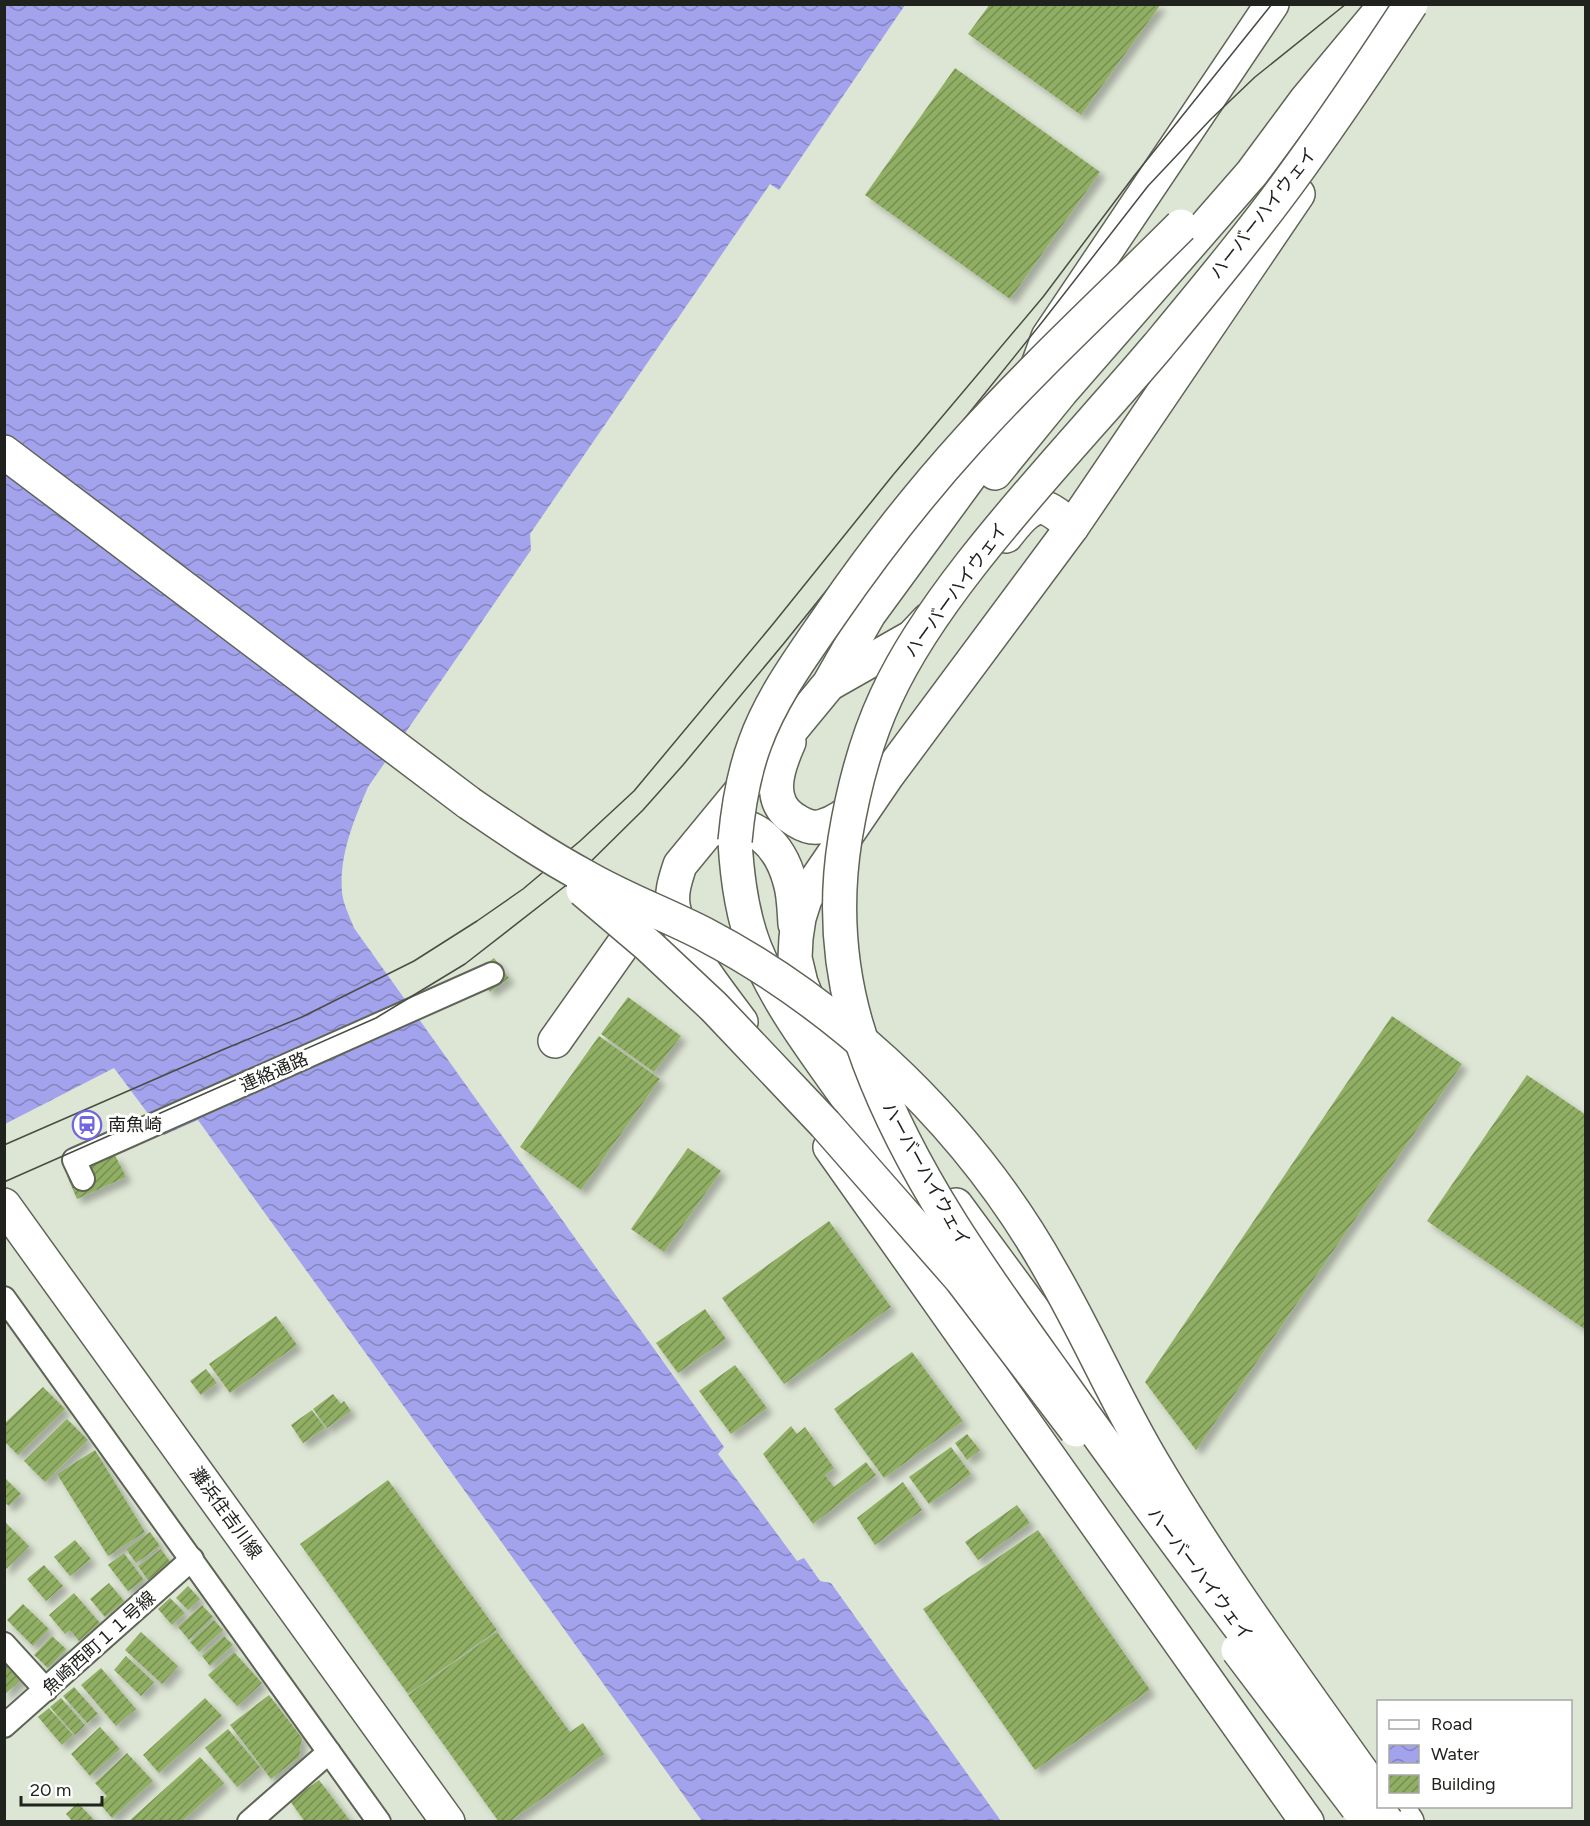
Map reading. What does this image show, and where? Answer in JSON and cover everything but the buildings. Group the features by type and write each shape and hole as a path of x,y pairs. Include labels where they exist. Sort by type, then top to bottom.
{"main road":[{"path":"830,684 869,614 973,472 1031,384 1048,337 1272,4"},
{"path":"1358,1821 1101,1454 822,1063 772,987 754,946 737,875 735,841 738,810 755,744 767,714 801,658 863,568 927,486 969,438 1181,226 1240,161 1297,94 1361,4"},
{"path":"555,1041 680,865 830,684 884,623 999,468 1061,392 1252,173 1306,100 1386,4"},
{"name":"ハーバーハイウェイ","path":"1368,1821 1162,1550 995,1317 938,1232 889,1146 853,1064 829,977 824,936 823,894 834,806 847,756 874,685 895,646 945,572 1001,502 1144,338 1264,190 1395,4"},
{"name":"ハーバーハイウェイ","path":"1377,1807 1174,1542 984,1274 925,1181 883,1099 867,1059 844,976 839,936 839,896 849,810 859,771 871,732 908,654 988,542 1158,346 1290,180 1411,4"},
{"path":"796,938 802,909 816,880 887,776 1072,527 1426,4"},
{"path":"4,452 584,891 649,946 714,1007 891,1197 962,1279 1076,1430"},
{"path":"4,452 469,803 550,857 589,879 666,915 741,955 812,1002 850,1032 920,1096 961,1141 1008,1202 1052,1271 1151,1460 1188,1520 1377,1794"},
{"path":"830,684 912,637 965,584 1017,522 1030,511 1047,508 1072,527"},
{"path":"798,722 778,771 775,789 780,805 793,819 806,826 822,827 840,818 887,776"},
{"path":"708,831 726,825 744,825 760,834 774,848 791,883 796,938 795,958 801,983 811,1008 824,1029 1377,1781"},
{"path":"680,865 674,880 674,910 681,932 691,950 1307,1821"},
{"name":"灘浜住吉川線","path":"4,1205 448,1821"},
{"path":"1101,1454 1307,1683"},
{"name":"ハーバーハイウェイ","path":"1378,1808 1388,1821"},
{"path":"1388,1808 1397,1821"},
{"path":"1397,1808 1407,1821"}],"street":[{"name":"連絡通路","path":"83,1179 74,1161 492,974"},
{"path":"4,1298 379,1821"},
{"name":"魚崎西町１１号線","path":"4,1726 192,1559"},
{"path":"4,1644 46,1690"},
{"path":"249,1821 329,1752"}],"water":[{"path":"5,5 905,5 779,190 770,184 530,534 531,550 368,787 345,851 342,892 354,928 724,1447 718,1454 797,1561 804,1558 820,1581 831,1583 1001,1821 702,1821 198,1120 164,1135 114,1068 5,1124"}],"tram line":[{"path":"4,1145 302,1017 414,961 523,889 580,841 634,791 773,624 893,475 1043,297 1134,176 1272,4"},
{"path":"4,1182 376,1018 465,964 569,883 643,810 683,765 1043,321 1148,186 1211,119 1255,77 1346,4"}],"place":[{"name":"南魚崎","path":"87,1125"}]}
